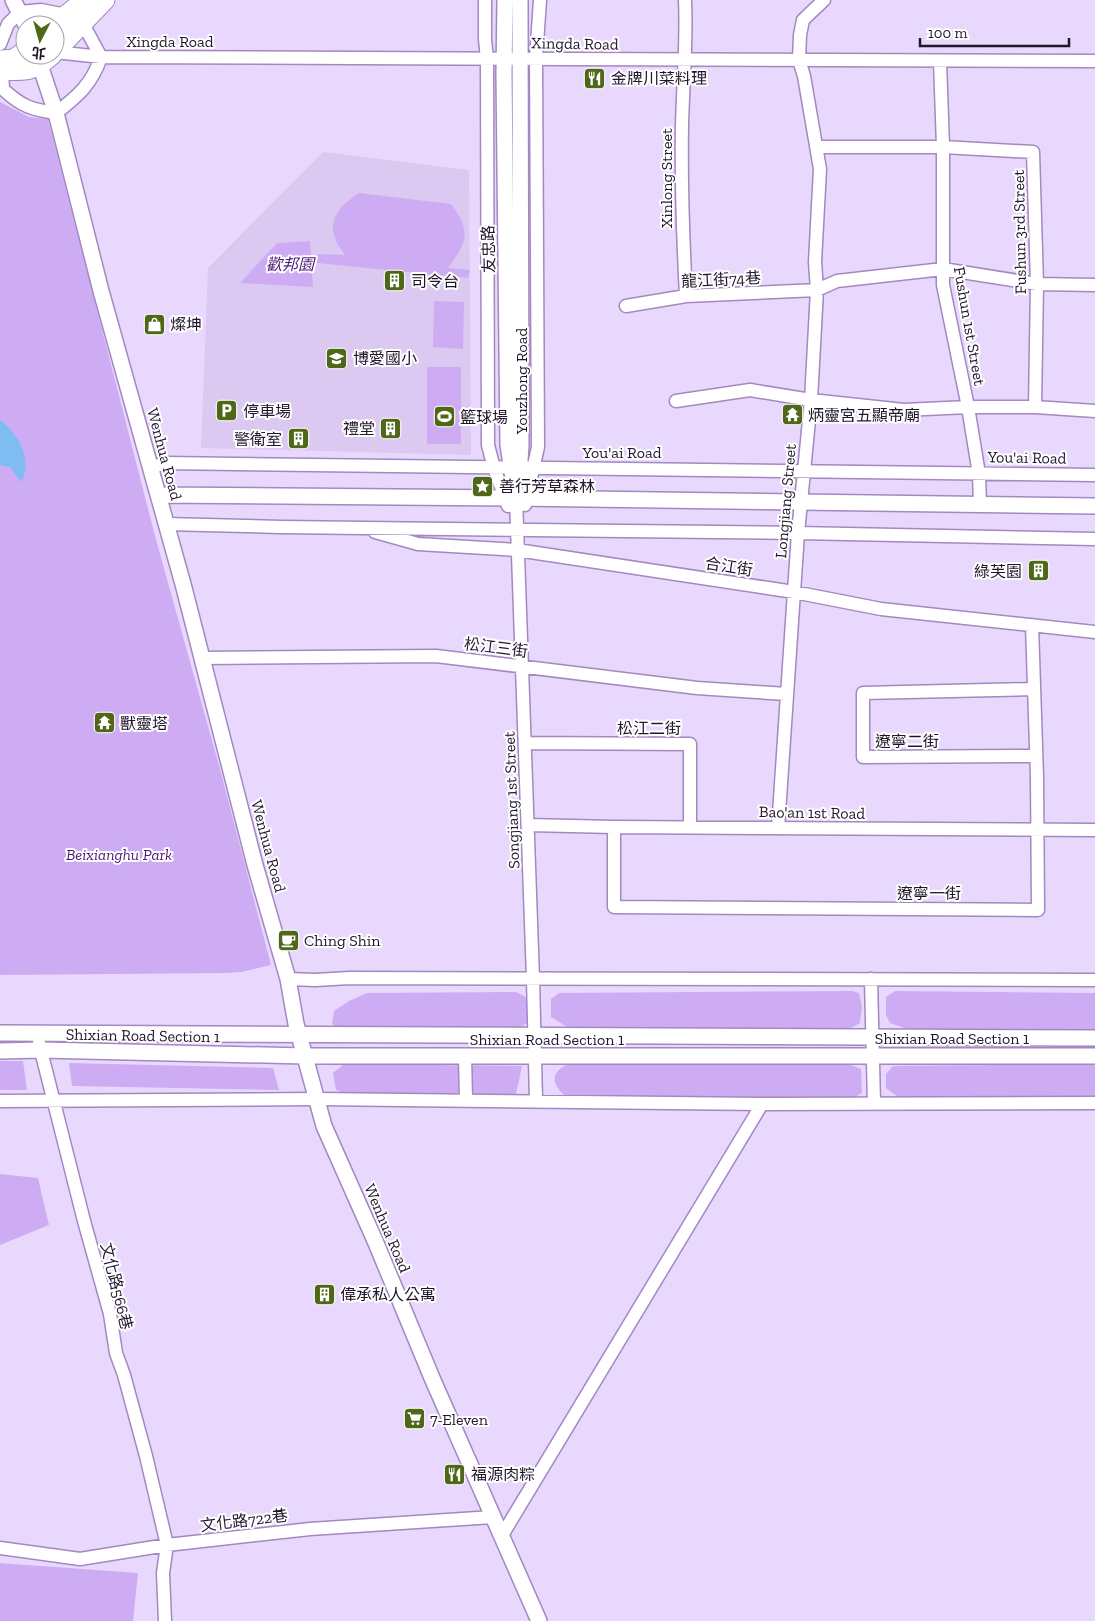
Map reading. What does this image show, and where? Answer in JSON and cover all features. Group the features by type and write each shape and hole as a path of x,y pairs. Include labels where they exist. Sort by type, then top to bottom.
{"main road":[{"path":"68,21 84,0"},
{"path":"68,21 105,0"},
{"path":"1,67 15,58"},
{"path":"1,67 29,70 34,65"}],"street":[{"name":"Youzhong Road","path":"485,0 487,59 488,445 494,468 516,498"},
{"name":"友忠路","path":"505,0 508,446 522,469"},
{"name":"Youzhong Road","path":"516,498 522,469 520,0"},
{"name":"Youzhong Road","path":"522,469 538,447 536,58 540,0"},
{"name":"Xinlong Street","path":"685,0 682,220 686,296"},
{"name":"Longjiang Street","path":"778,828 798,533 811,400 817,290 815,262 820,169 804,76 799,60 800,35 803,20 824,0"},
{"path":"0,44 8,24 20,12 41,10 68,21 101,57 94,75 84,89 56,113 39,110 16,102 3,89 1,67"},
{"name":"Xingda Road","path":"65,53 101,57 536,58 685,61 1095,61"},
{"name":"Fushun 1st Street","path":"940,61 943,147 943,285 968,407 979,474 980,505"},
{"name":"Wenhua Road","path":"44,65 100,291 183,584 255,865 288,979 304,1056 324,1126 376,1243 429,1372 539,1621"},
{"name":"Fushun 3rd Street","path":"817,147 943,147 1033,152 1036,284 1035,407"},
{"name":"龍江街74巷","path":"626,306 686,296 817,290 837,281 943,269 1036,284 1095,285"},
{"path":"676,401 750,390 811,400 904,410 968,407 1035,407 1095,412"},
{"name":"You'ai Road","path":"150,468 165,464 1095,475"},
{"path":"159,495 1095,506"},
{"name":"Songjiang 1st Street","path":"516,498 536,1100"},
{"path":"165,524 1095,539"},
{"name":"合江街","path":"359,527 418,544 517,550 794,592 881,609 1095,632"},
{"name":"遼寧一街","path":"614,827 614,907 1038,910 1032,625"},
{"name":"松江三街","path":"202,658 436,656 696,688 786,694"},
{"name":"遼寧二街","path":"1034,689 863,692 863,757 1036,756"},
{"name":"松江二街","path":"525,743 690,744 690,827"},
{"name":"Bao'an 1st Road","path":"528,825 1095,830"},
{"path":"288,979 1095,980"},
{"path":"871,979 874,1104"},
{"name":"Shixian Road Section 1","path":"0,1033 1095,1038"},
{"name":"文化路566巷","path":"37,1034 84,1221 110,1314 116,1353 124,1375 146,1456 167,1545"},
{"name":"Shixian Road Section 1","path":"0,1051 41,1050 304,1056 1095,1056"},
{"path":"465,1056 466,1100"},
{"path":"0,1101 316,1099 762,1104 1095,1103"},
{"path":"501,1537 762,1104"},
{"name":"文化路722巷","path":"0,1548 80,1559 167,1545 310,1529 493,1517"},
{"path":"165,1621 163,1573 167,1545"}],"shaded area":[{"name":"博愛國小","path":"323,152 469,170 471,455 201,448 208,268"}],"green space":[{"name":"Beixianghu Park","path":"0,102 29,117 48,119 155,536 220,769 271,965 242,972 226,973 0,975"},
{"path":"359,193 451,204 462,222 464,236 460,250 448,268 470,270 468,278 317,263 317,254 345,255 336,240 333,224 338,211"},
{"name":"歡邦園","path":"310,241 313,287 240,283 277,243"},
{"path":"434,301 464,302 463,349 433,347"},
{"name":"籃球場","path":"427,367 461,367 461,444 427,444"},
{"path":"852,991 859,993 862,1007 860,1023 840,1030 567,1027 551,1017 551,999 559,993"},
{"path":"895,991 1095,993 1095,1029 910,1030 890,1023 886,1015 886,997"},
{"path":"516,992 530,1002 529,1022 519,1028 336,1027 332,1024 334,1011 349,1001 367,993"},
{"path":"0,1061 23,1061 27,1090 0,1090"},
{"path":"69,1063 273,1068 279,1090 72,1086"},
{"path":"344,1064 522,1066 516,1094 346,1094 336,1090 333,1073"},
{"path":"568,1064 851,1065 861,1069 862,1093 853,1098 564,1095 557,1086 555,1078 558,1071"},
{"path":"1095,1064 1095,1096 898,1097 886,1088 886,1074 893,1066"},
{"path":"0,1174 38,1178 49,1225 0,1245"},
{"path":"0,1563 138,1573 133,1621 0,1621"}],"water":[{"path":"0,420 13,432 22,448 26,465 25,474 21,482 10,467 0,465"}],"place":[{"name":"金牌川菜料理","path":"595,78"},
{"name":"司令台","path":"395,281"},
{"name":"燦坤","path":"154,324"},
{"name":"博愛國小","path":"337,358"},
{"name":"停車場","path":"227,411"},
{"name":"炳靈宮五顯帝廟","path":"792,415"},
{"name":"籃球場","path":"444,417"},
{"name":"禮堂","path":"391,428"},
{"name":"警衛室","path":"298,439"},
{"name":"善行芳草森林","path":"483,486"},
{"name":"綠芙園","path":"1038,571"},
{"name":"獸靈塔","path":"104,723"},
{"name":"Ching Shin","path":"288,940"},
{"name":"偉承私人公寓","path":"324,1294"},
{"name":"7-Eleven","path":"414,1419"},
{"name":"福源肉粽","path":"455,1474"}]}
